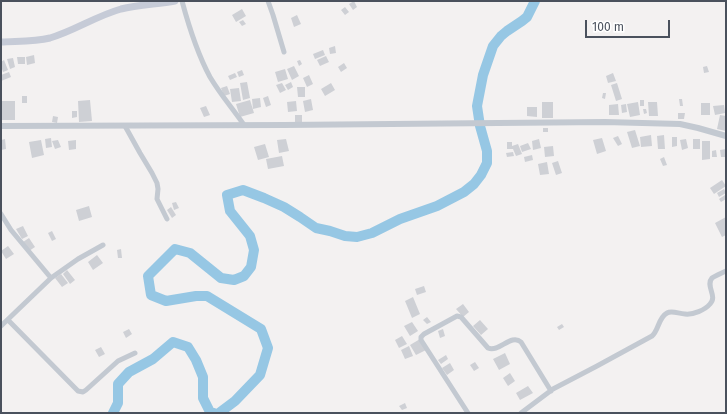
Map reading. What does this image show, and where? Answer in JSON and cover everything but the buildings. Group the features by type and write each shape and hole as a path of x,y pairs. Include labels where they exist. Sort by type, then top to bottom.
{"main road":[{"path":"1,42 50,38 101,16 122,9 175,1"}],"street":[{"path":"182,1 189,27 210,77 244,125"},
{"path":"268,1 284,52"},
{"path":"1,126 605,122 680,124 726,136"},
{"path":"125,126 157,183 158,199 167,219"},
{"path":"1,214 11,230 51,278"},
{"path":"1,326 51,278 78,259 103,245"},
{"path":"521,413 551,391 652,336 655,333 661,319 667,313 690,314 709,306 713,302 714,298 710,284 711,280 726,271"},
{"path":"468,413 421,337 457,316 461,317 490,349 493,350 516,339 519,340 551,391"},
{"path":"8,320 78,391 83,392 118,361 136,353"}],"waterway":[{"path":"219,413 235,401 260,375 268,348 261,329 207,296 196,296 166,301 151,295 148,276 175,249 190,253 221,278 234,280 244,276 251,267 254,250 250,236 230,211 227,195 243,190 284,207 316,228 345,236 357,237 372,233 400,219 437,206 464,192 474,184 481,175 487,163 487,151 480,126 477,106 483,75 493,46 501,36 527,17 535,1"},
{"path":"113,413 118,403 118,384 129,372 153,359 173,342 188,347 196,360 203,377 203,398 210,412 214,413"}]}
